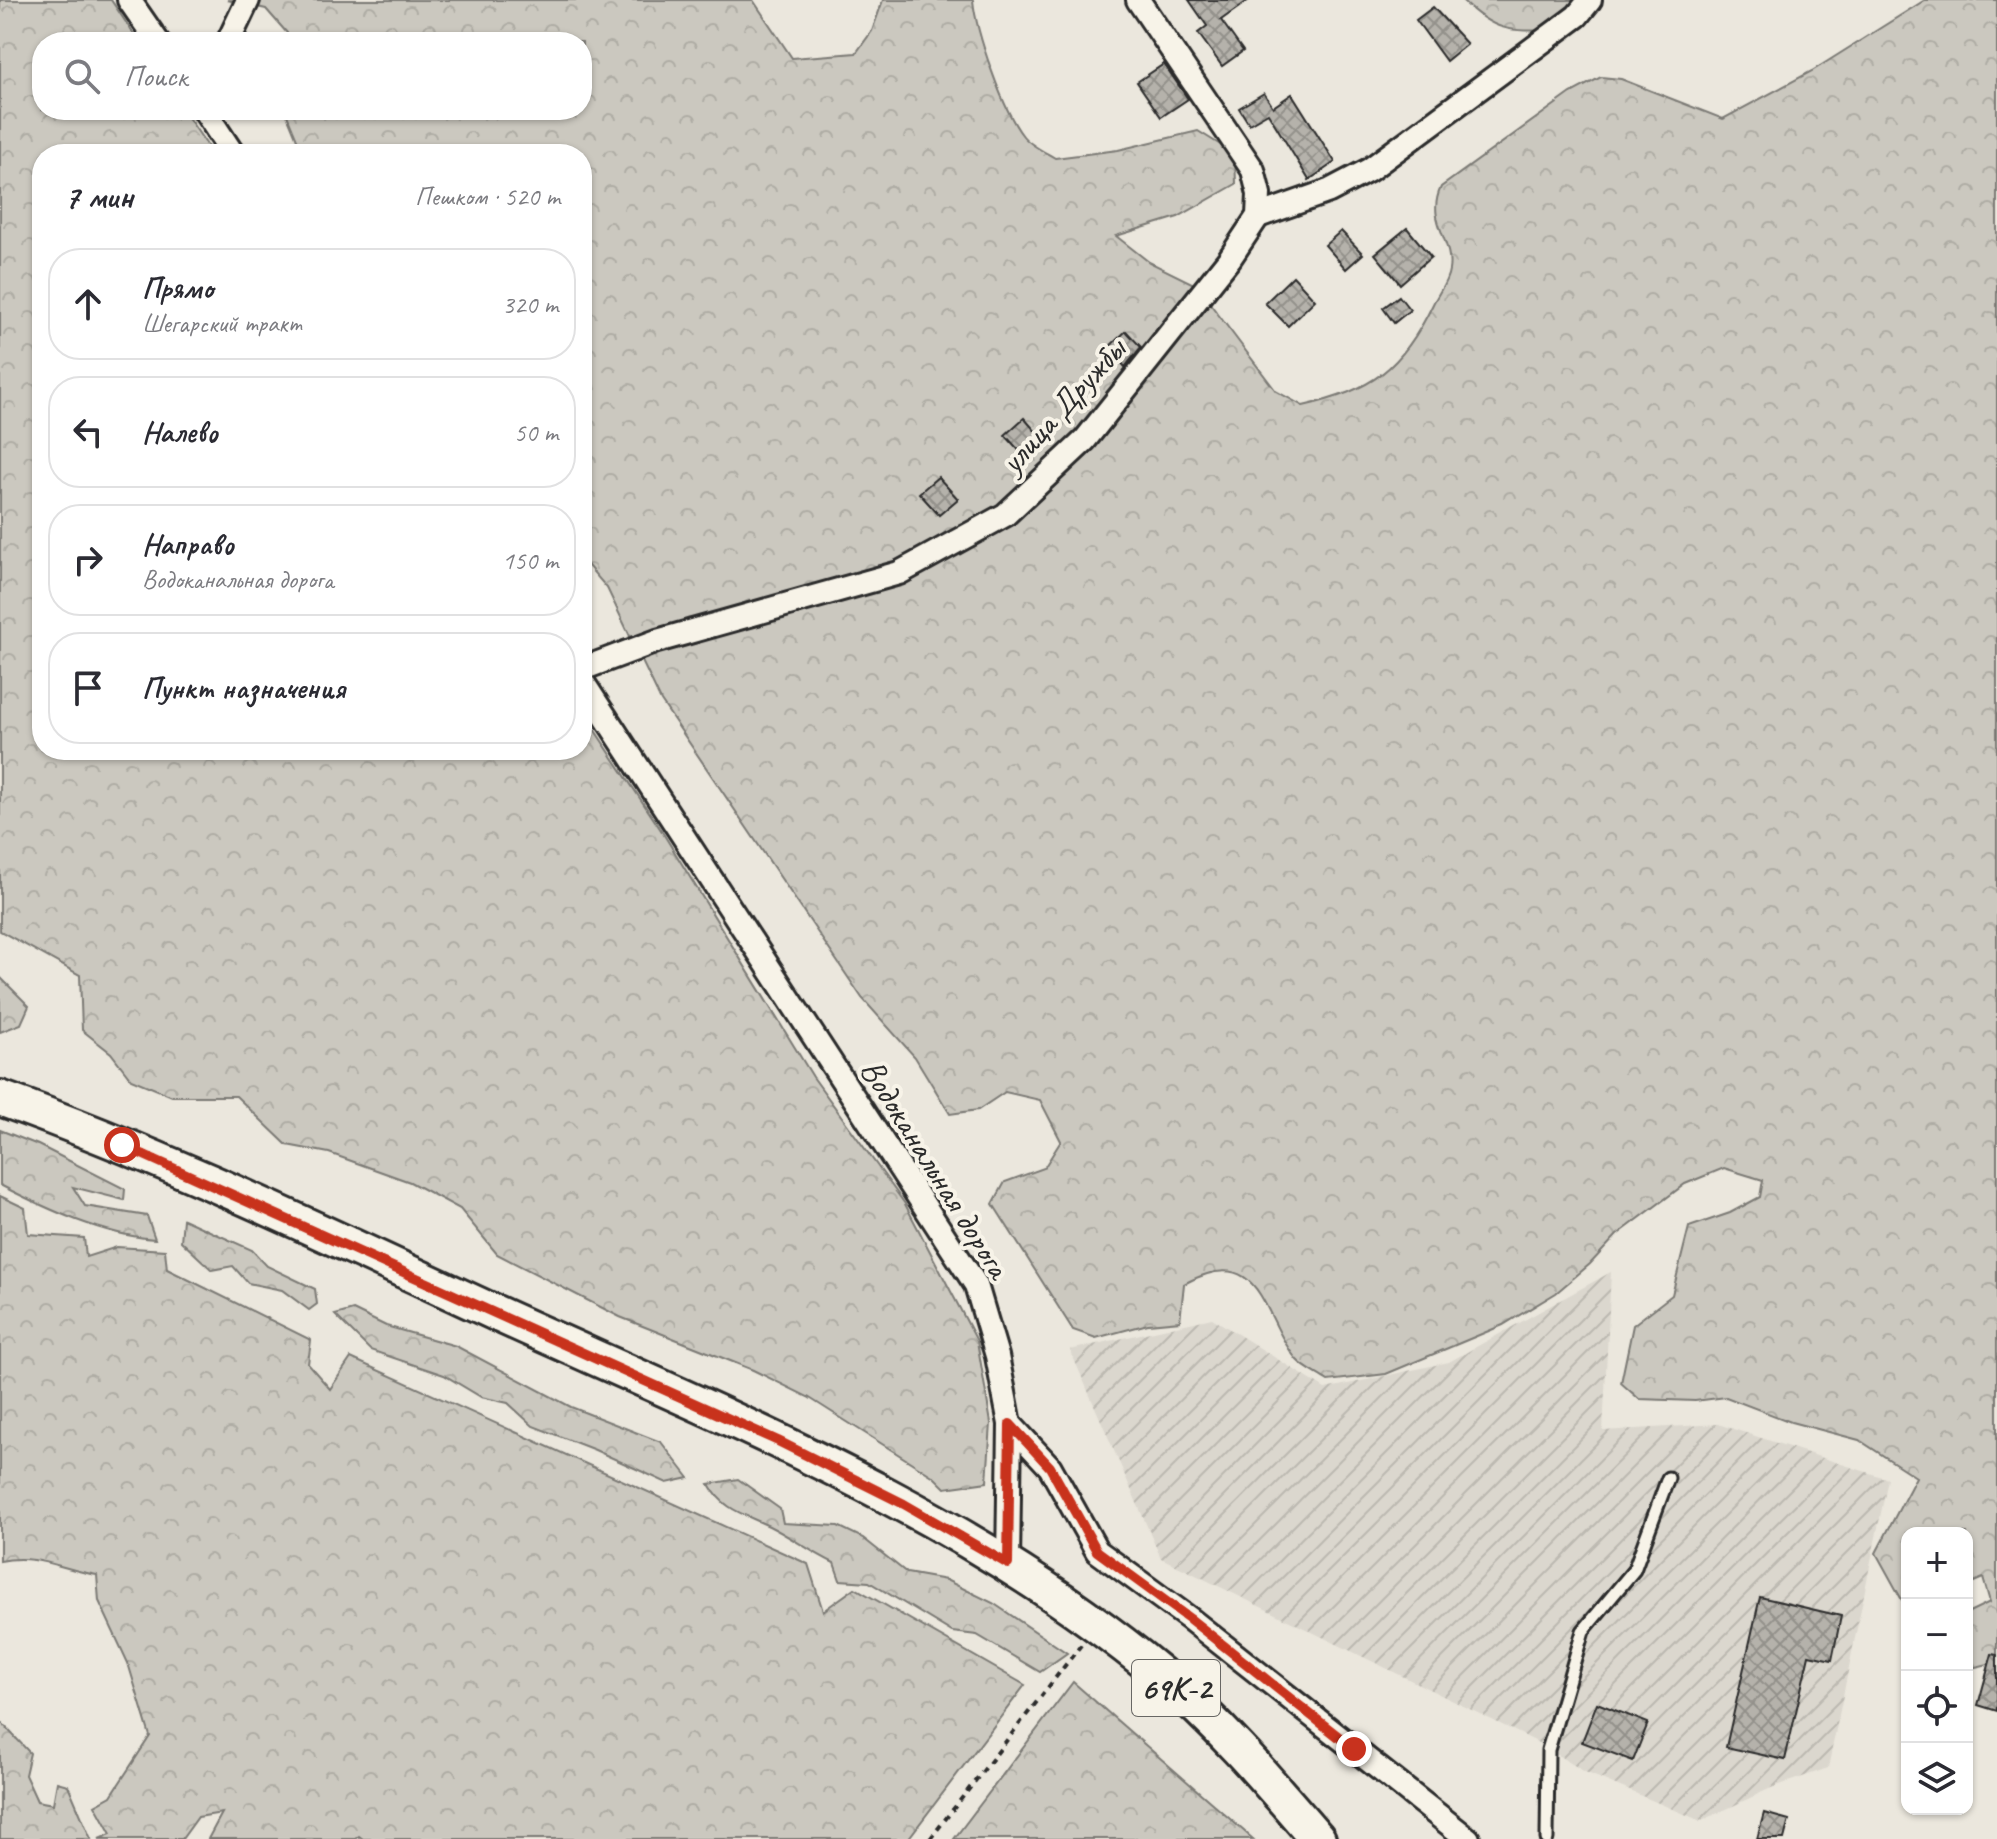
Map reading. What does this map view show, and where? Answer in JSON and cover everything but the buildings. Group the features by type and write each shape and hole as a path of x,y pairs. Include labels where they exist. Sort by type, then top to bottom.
{"main road":[{"name":"69К-2","path":"0,1098 192,1174 778,1441 904,1504 1008,1564 1160,1673 1220,1728 1318,1839"}],"street":[{"path":"129,0 151,32"},
{"path":"233,32 248,0"},
{"path":"1138,0 1253,170 1259,194 1258,216 1329,191 1369,170 1577,16 1590,0"},
{"path":"211,120 226,144"},
{"name":"улица Дружбы","path":"592,665 657,641 899,573 1005,515 1085,440 1230,258 1258,216"},
{"name":"Водоканальная дорога","path":"592,696 976,1285 997,1356 1010,1424 1008,1564"},
{"path":"1010,1424 1050,1467 1097,1551 1190,1619 1468,1839"}],"lane":[{"path":"1547,1839 1548,1750 1583,1631 1634,1570 1668,1478"}],"path":[{"path":"930,1839 1097,1625"}],"shaded area":[{"path":"1611,1272 1603,1431 1718,1424 1888,1479 1828,1768 1771,1788 1701,1821 1585,1772 1535,1741 1161,1558 1070,1350 1212,1318 1325,1389 1449,1362"}],"green space":[{"path":"0,0 111,0 132,32 32,32 32,120 190,120 206,144 32,144 32,760 592,760 592,726 661,830 813,1077 905,1204 977,1341 991,1423 987,1482 945,1488 934,1477 808,1397 753,1370 620,1317 497,1254 460,1209 410,1182 329,1153 287,1145 236,1096 172,1096 131,1079 111,1053 82,1030 80,975 0,931"},
{"path":"227,0 753,0 792,58 856,53 872,31 883,0 973,0 985,51 1007,109 1023,136 1042,151 1055,158 1118,150 1198,131 1235,154 1236,184 1178,217 1116,236 1149,262 1196,285 1276,391 1303,406 1366,384 1396,361 1421,326 1448,274 1448,250 1436,210 1441,187 1571,93 1601,77 1621,79 1723,119 1812,71 1925,0 1997,0 1997,1662 1973,1668 1973,1610 1990,1602 1983,1578 1973,1582 1973,1527 1901,1527 1901,1598 1876,1553 1916,1477 1859,1440 1791,1422 1726,1397 1695,1401 1639,1399 1621,1383 1633,1325 1672,1295 1689,1227 1730,1213 1760,1197 1763,1180 1724,1168 1685,1184 1617,1235 1590,1264 1556,1293 1503,1325 1386,1374 1328,1381 1307,1368 1285,1343 1257,1290 1246,1278 1230,1272 1210,1273 1184,1284 1180,1321 1148,1324 1096,1338 1073,1330 993,1204 1005,1182 1044,1168 1061,1141 1040,1100 1005,1092 978,1110 950,1114 915,1057 862,998 661,701 607,588 592,571 592,144 299,144 289,120 592,120 592,32 286,32 266,9"},
{"path":"1462,0 1584,0 1552,30 1537,31 1513,30 1493,24"},
{"path":"0,977 29,1006 21,1024 0,1032"},
{"path":"0,1130 38,1145 125,1189 124,1200 73,1187 85,1206 147,1216 155,1239 95,1226 56,1212 0,1185"},
{"path":"0,1196 25,1208 28,1234 84,1238 86,1257 117,1247 165,1250 167,1269 311,1340 308,1364 330,1389 351,1358 808,1564 823,1611 855,1588 1025,1685 908,1839 363,1839 359,1836 355,1839 208,1839 222,1813 198,1817 182,1839 99,1839 111,1834 95,1805 111,1796 150,1736 128,1663 99,1601 97,1575 26,1559 0,1561"},
{"path":"183,1219 252,1250 267,1266 315,1289 317,1304 309,1310 282,1290 248,1283 233,1266 212,1270 181,1241"},
{"path":"353,1310 386,1326 456,1346 571,1407 661,1442 689,1478 667,1483 533,1426 508,1403 481,1397 444,1375 370,1350 335,1315"},
{"path":"738,1479 780,1509 783,1523 838,1526 863,1538 907,1573 946,1580 993,1603 1067,1653 1040,1672 977,1635 952,1632 869,1582 840,1580 834,1563 735,1510 721,1500 709,1484"},
{"path":"1073,1682 1253,1839 954,1839"},
{"path":"0,1721 30,1753 25,1775 37,1801 53,1804 57,1782 68,1785 91,1839 0,1839"}],"route":[{"path":"122,1145 192,1174 842,1471 1008,1564 1010,1424 1050,1467 1097,1551 1190,1619 1354,1749"}]}
